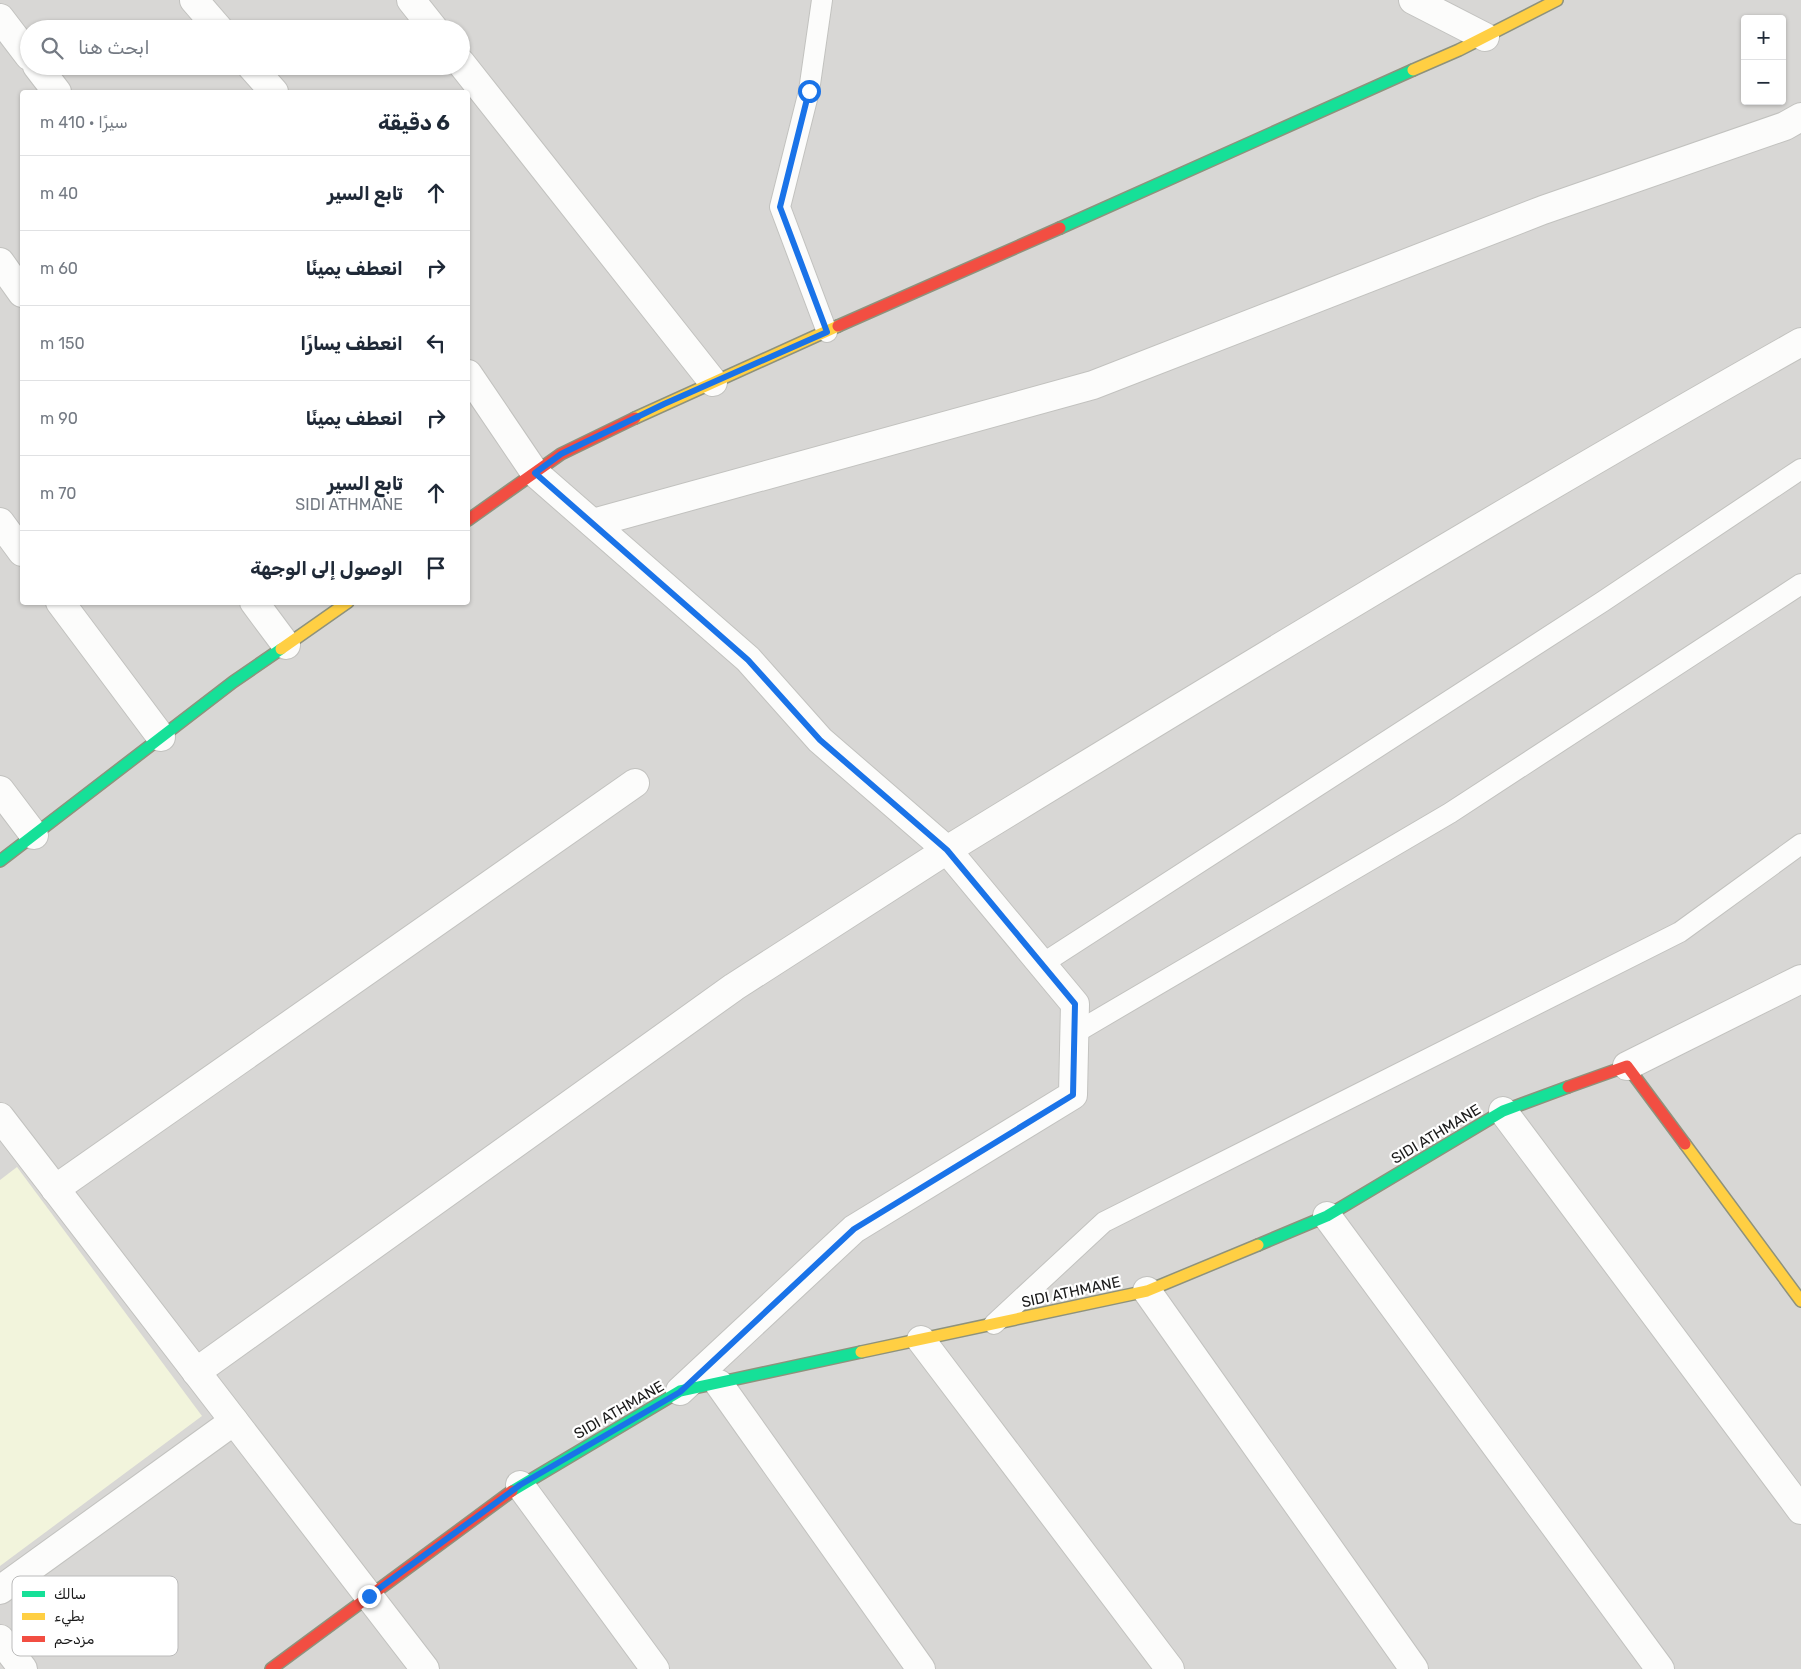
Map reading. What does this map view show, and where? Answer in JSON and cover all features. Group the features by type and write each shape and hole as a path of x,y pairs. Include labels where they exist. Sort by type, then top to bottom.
{"street":[{"path":"194,0 211,20"},
{"path":"411,0 427,20"},
{"path":"1413,0 1484,37"},
{"path":"470,519 561,454 713,382 1459,50 1557,0"},
{"path":"0,18 20,44"},
{"path":"470,74 713,382"},
{"path":"44,75 55,90"},
{"path":"259,75 272,90"},
{"path":"593,523 1093,385 1543,210 1785,126 1801,117"},
{"path":"0,262 20,289"},
{"path":"196,1372 734,987 947,850 1280,646 1629,439 1801,342"},
{"path":"470,377 535,473 748,660 820,740 947,850 1075,1004 1073,1095 854,1229 680,1392"},
{"path":"0,522 20,549"},
{"path":"62,605 161,737"},
{"path":"256,605 286,645"},
{"path":"0,861 233,682 344,605"},
{"path":"55,1189 635,782"},
{"path":"0,790 34,835"},
{"path":"1801,979 1627,1066 1801,1301"},
{"name":"SIDI ATHMANE","path":"271,1669 520,1485 680,1392 1147,1291 1326,1216 1503,1111 1627,1066"},
{"path":"1503,1111 1801,1510"},
{"path":"0,1117 425,1669"},
{"path":"1326,1216 1660,1669"},
{"path":"1147,1291 1414,1669"},
{"path":"921,1340 1170,1669"},
{"path":"719,1384 921,1669"},
{"path":"19,1576 234,1421"},
{"path":"520,1485 655,1669"},
{"path":"0,1590 12,1581"},
{"path":"0,1639 12,1655"},
{"path":"13,1656 23,1669"}],"lane":[{"path":"822,0 809,91 780,207 827,332"},
{"path":"1042,964 1602,602 1801,469"},
{"path":"1075,1033 1450,813 1801,584"},
{"path":"994,1324 1104,1222 1680,932 1801,844"}],"shaded area":[{"path":"0,0 1801,0 1801,1669 0,1669"},
{"path":"17,1167 202,1416 0,1566 0,1180"}],"traffic: fast":[{"path":"1060,228 1413,70"},
{"path":"0,861 233,682 281,649"},
{"path":"1258,1245 1327,1216 1503,1111 1568,1087"},
{"path":"512,1491 680,1391 861,1352"}],"traffic: slow":[{"path":"1413,70 1459,50 1557,0"},
{"path":"635,418 838,326"},
{"path":"281,649 344,605"},
{"path":"1685,1144 1801,1301"},
{"path":"861,1352 1147,1291 1258,1245"}],"traffic: jam":[{"path":"838,326 1060,228"},
{"path":"470,519 561,454 635,418"},
{"path":"1568,1087 1627,1066 1685,1144"},
{"path":"271,1669 512,1491"}],"route":[{"path":"369,1596 520,1485 680,1392 854,1229 1073,1095 1075,1004 947,850 820,740 748,660 535,473 561,454 664,404 827,332 780,207 809,91"}]}
